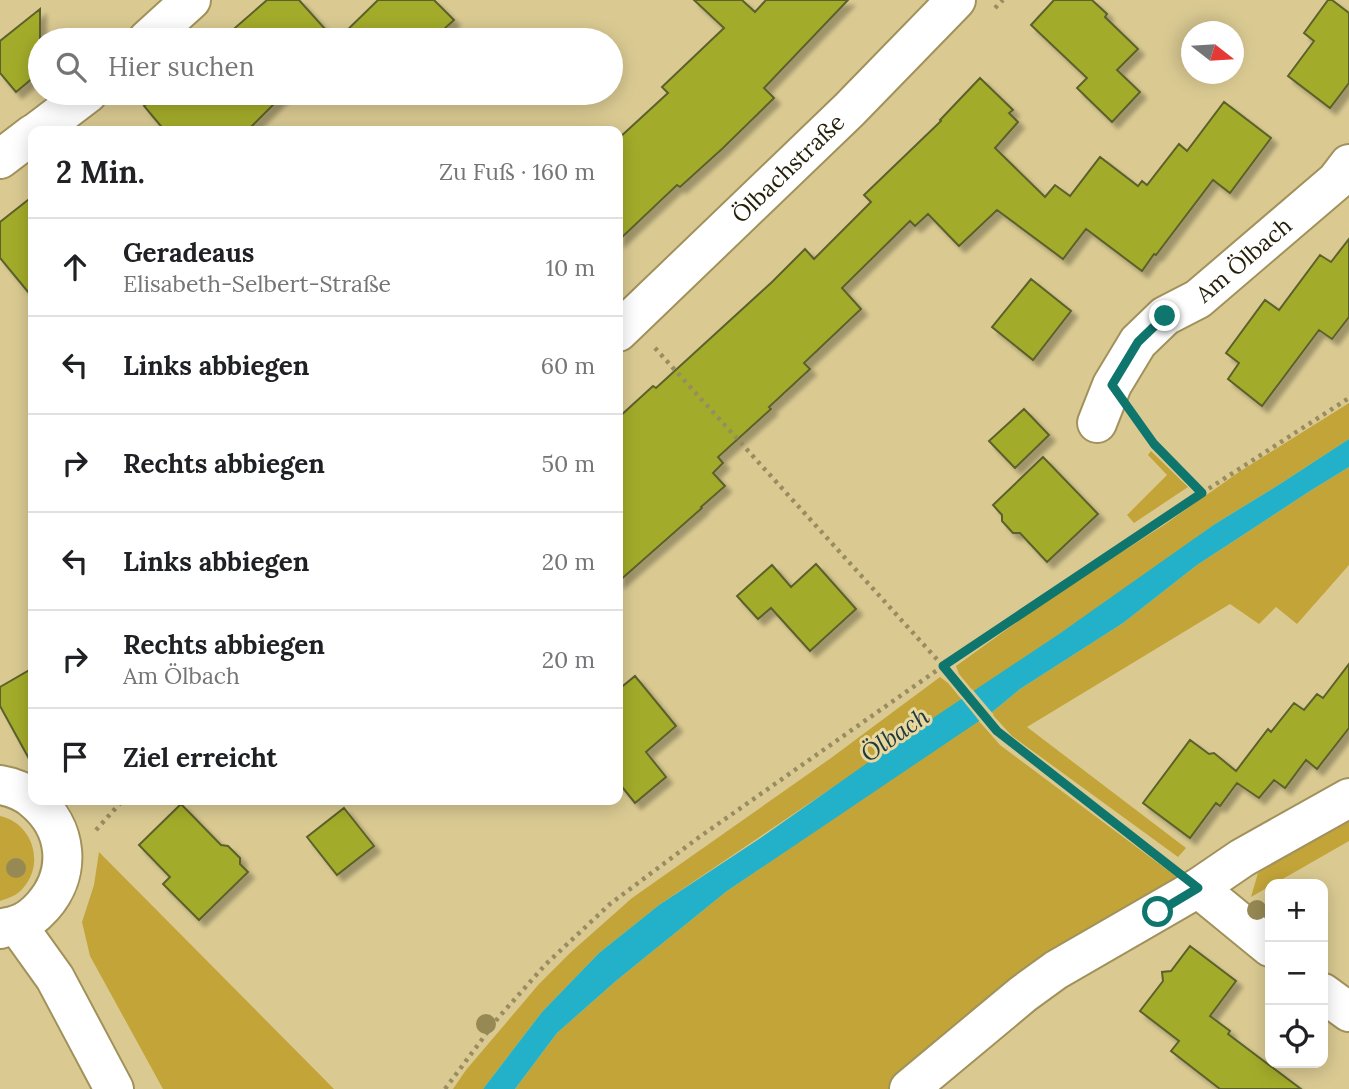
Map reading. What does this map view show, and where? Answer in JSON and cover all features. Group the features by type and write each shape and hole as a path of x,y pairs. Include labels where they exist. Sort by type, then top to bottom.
{"street":[{"path":"160,28 191,0"},
{"name":"Ölbachstraße","path":"635,338 956,0"},
{"path":"45,126 74,105"},
{"path":"0,159 28,138"},
{"name":"Am Ölbach","path":"1097,423 1112,385 1138,342 1165,316 1198,299 1336,181 1349,164"},
{"path":"0,785 28,795"},
{"path":"909,1089 1013,1002 1056,970 1198,888 1242,858 1349,798"},
{"path":"44,805 57,828 63,850 61,873 52,895 37,913 9,927 55,978 114,1089"},
{"path":"1198,888 1265,943"},
{"path":"1328,997 1349,1012"}],"path":[{"path":"635,338 943,666 997,731 1198,888"},
{"path":"1112,385 1154,444 1202,493"},
{"path":"445,1089 498,1018 545,964 610,904 698,838 943,666 1349,398"},
{"path":"90,837 119,805"}],"shaded area":[{"path":"1349,403 1349,439 1215,524 1137,581 974,692 959,674 956,666 1050,598 1164,525 1239,472"},
{"path":"1151,451 1188,487 1134,523 1127,515 1167,475 1148,455"},
{"path":"1349,467 1349,565 1297,624 1276,607 1259,624 1230,604 1027,727 1186,848 1178,857 1012,736 991,713 1020,689 1123,623 1197,565"},
{"path":"940,677 962,700 659,905 599,953 542,1012 483,1089 453,1089 539,984 632,898 831,758"},
{"path":"978,720 1000,745 1182,881 893,1089 515,1089 557,1033 617,980 727,891"},
{"path":"0,816 11,820 27,835 32,845 34,866 24,887 0,901"},
{"path":"1349,820 1349,841 1282,879 1265,879 1265,889 1251,897 1258,873"},
{"path":"99,852 334,1089 163,1089 90,956 82,922 94,885"}],"water":[{"path":"1349,439 1349,467 1197,565 1123,623 1020,689 991,713 727,891 617,980 557,1033 515,1089 483,1089 542,1012 599,953 659,905 1059,634 1215,524"}],"pier":[{"path":"972,689 994,715 981,723 960,697"}],"building":[{"path":"267,0 299,0 324,28 235,28"},
{"path":"378,0 434,0 454,20 445,28 349,28"},
{"path":"694,0 742,0 755,12 766,0 848,0 764,88 774,98 723,148 680,187 677,185 623,236 623,134 668,93 662,87 724,28"},
{"path":"1054,0 1092,0 1107,14 1105,17 1138,49 1117,70 1140,92 1112,122 1077,88 1087,78 1031,25"},
{"path":"1328,0 1332,0 1349,13 1349,83 1330,108 1288,76 1314,41 1304,33"},
{"path":"40,9 40,28 28,28 28,82 16,92 0,73 0,41"},
{"path":"980,78 1013,110 1009,113 1018,122 995,148 1045,197 1055,185 1070,196 1100,157 1138,186 1142,181 1147,185 1179,144 1187,151 1224,102 1271,138 1230,193 1213,180 1142,271 1086,229 1063,259 997,210 959,246 928,214 915,226 910,221 842,288 861,309 804,363 810,369 718,457 723,463 713,473 725,486 623,578 623,413 653,386 656,388 805,249 814,259 871,202 864,195"},
{"path":"273,105 252,126 161,126 144,106"},
{"path":"28,200 28,292 0,258 0,222"},
{"path":"1349,239 1349,317 1332,339 1319,330 1262,406 1228,379 1239,363 1226,353 1265,300 1279,310 1320,255 1331,262"},
{"path":"1031,279 1071,311 1033,360 992,327"},
{"path":"1024,409 1049,435 1015,468 989,441"},
{"path":"1043,457 1098,514 1047,562 1020,533 1013,533 993,505"},
{"path":"816,564 856,609 810,651 771,608 758,619 737,596 772,565 791,587"},
{"path":"1349,664 1349,728 1317,769 1306,760 1285,788 1274,780 1259,798 1237,783 1220,806 1216,803 1190,838 1143,803 1190,740 1209,754 1214,753 1236,771 1268,729 1271,732 1294,703 1304,710 1317,694 1323,698"},
{"path":"28,671 28,757 0,706 0,687"},
{"path":"635,676 676,726 646,752 666,777 635,803 623,788 623,686"},
{"path":"182,805 221,845 228,846 240,858 240,864 248,872 199,920 163,884 170,877 139,845"},
{"path":"344,808 374,846 337,875 307,837"},
{"path":"1190,946 1236,981 1210,1016 1230,1031 1228,1034 1265,1062 1265,1068 1273,1068 1301,1089 1220,1089 1171,1051 1179,1041 1140,1011 1163,981 1162,972 1171,971"}],"route":[{"path":"1158,912 1198,888 997,731 943,666 1202,493 1154,444 1112,385 1138,342 1165,316"}],"water label":[{"name":"Ölbach","path":"895,735"}]}
